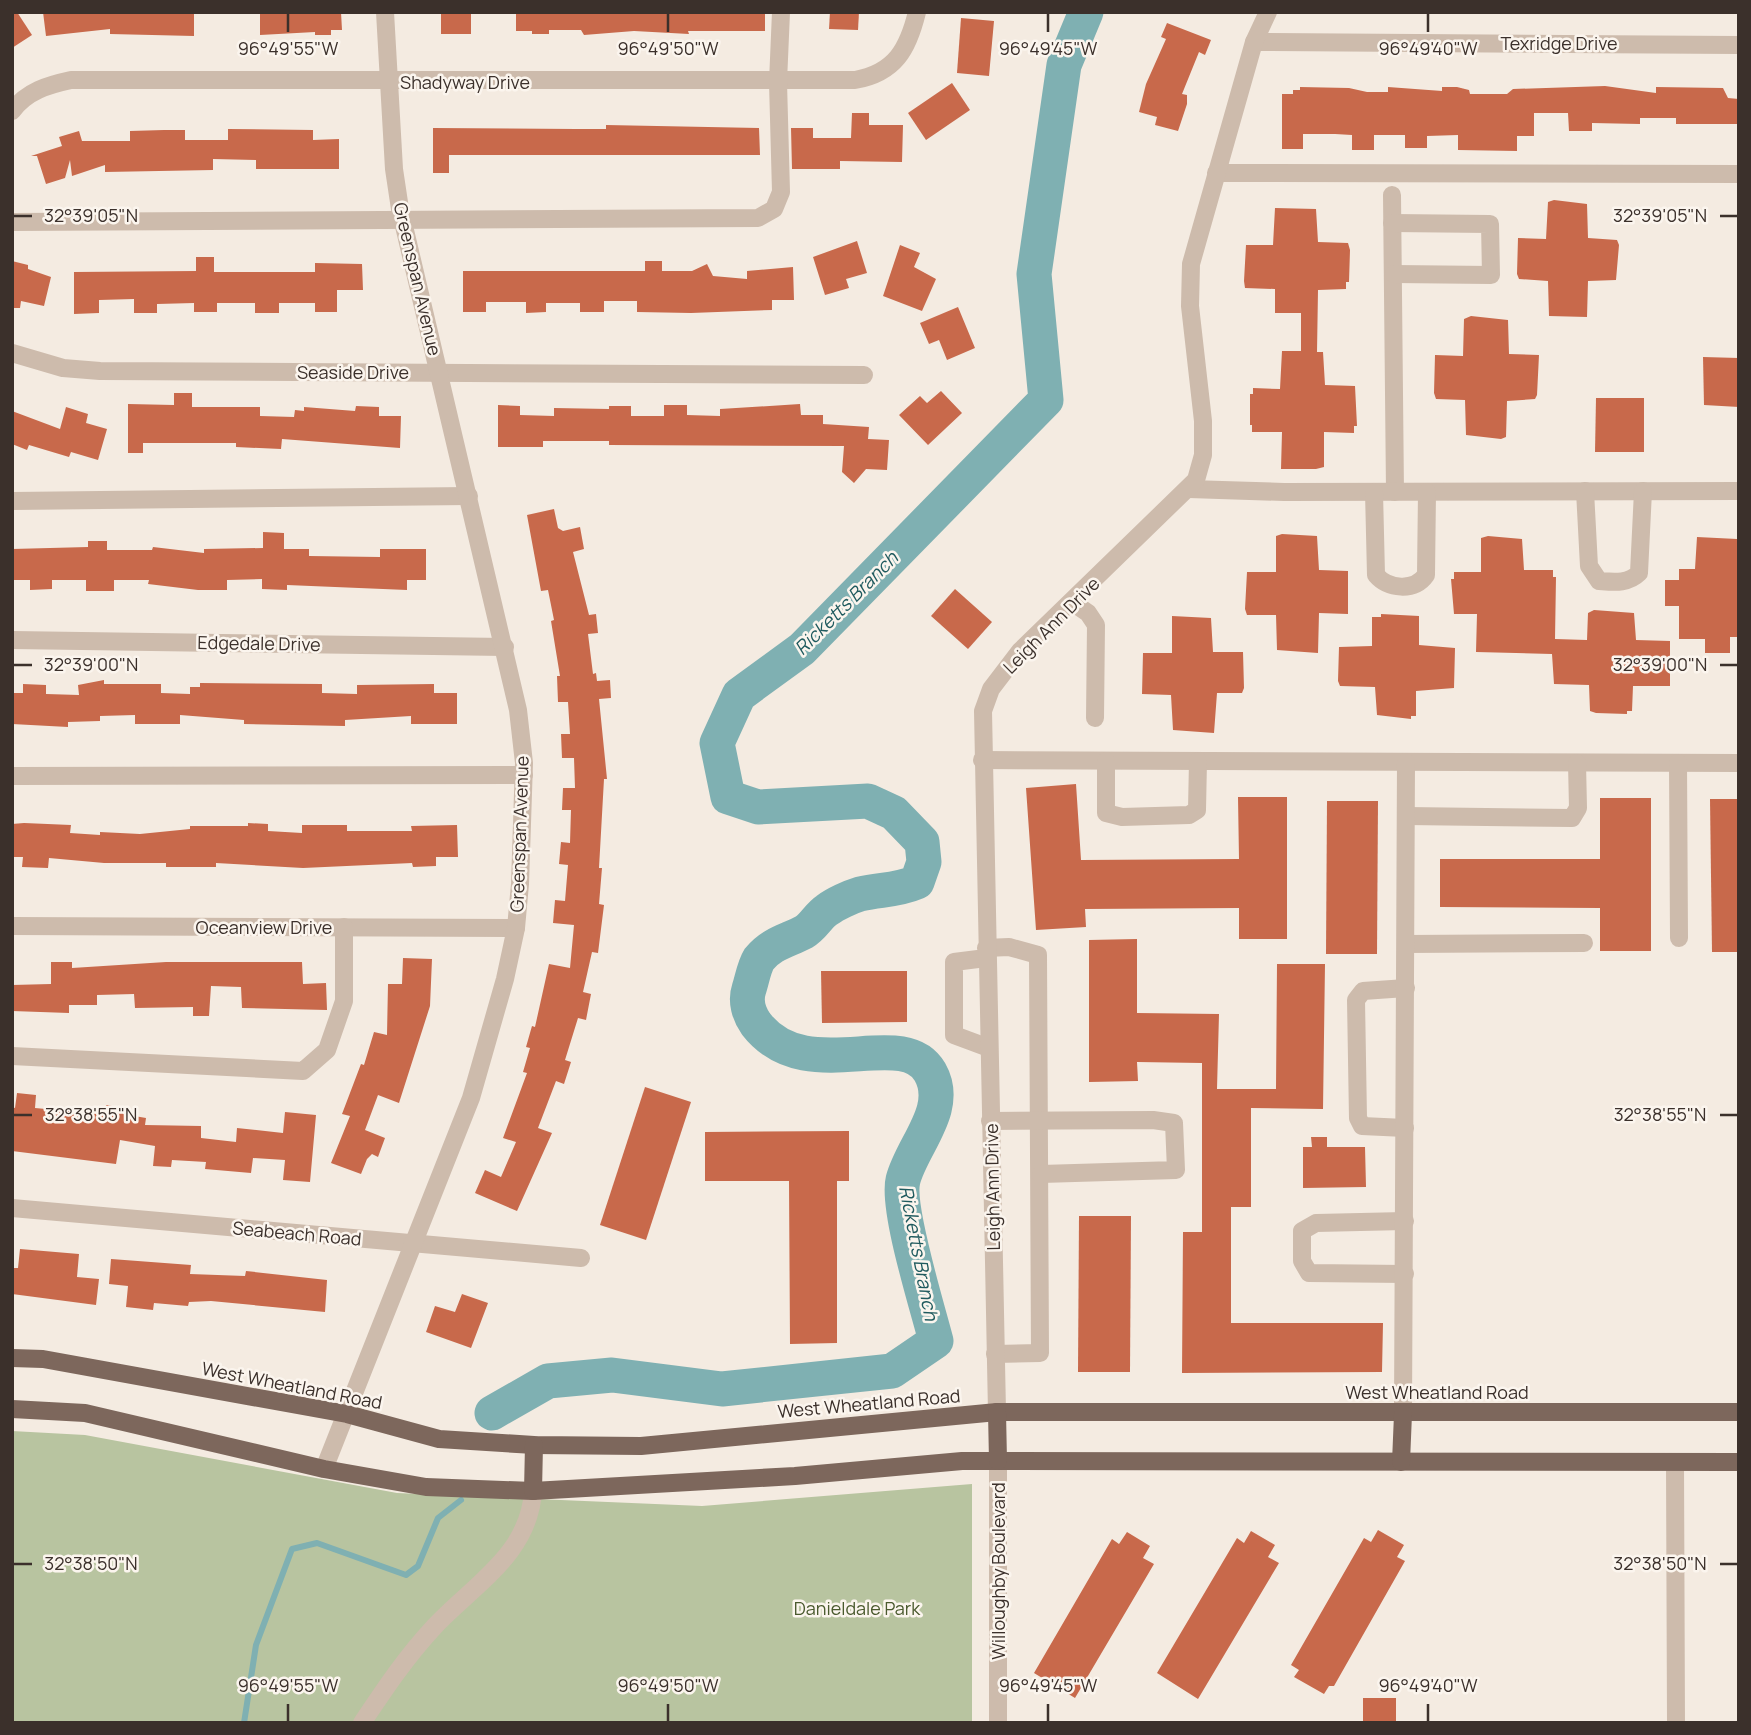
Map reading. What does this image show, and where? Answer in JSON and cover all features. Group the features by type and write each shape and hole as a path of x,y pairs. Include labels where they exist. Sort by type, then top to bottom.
{"main road":[{"name":"West Wheatland Road","path":"12,1358 43,1359 347,1414 439,1439 534,1445 641,1446 997,1412 1739,1412"},
{"path":"12,1409 85,1413 324,1469 426,1487 533,1491 795,1476 925,1463 998,1461 1739,1462"},
{"path":"997,1412 998,1461"},
{"path":"1402,1462 1403,1414"},
{"path":"533,1491 534,1445"}],"street":[{"name":"Greenspan Avenue","path":"324,1469 483,1062 516,928 524,775 519,710 403,221 394,169 385,12"},
{"path":"12,222 758,218 774,209 781,192 778,82 781,12"},
{"name":"Shadyway Drive","path":"12,111 20,100 45,86 71,80 778,82 873,77 900,57 910,39 917,12"},
{"name":"Leigh Ann Drive","path":"997,1412 983,711 991,689 1020,651 1196,480 1203,455 1203,421 1190,306 1192,264 1254,42 1268,12"},
{"name":"Texridge Drive","path":"1254,42 1739,45"},
{"path":"1216,173 1739,174"},
{"path":"1392,195 1395,492"},
{"path":"1392,223 1490,223 1491,275 1394,274"},
{"name":"Seaside Drive","path":"12,353 63,369 100,371 864,375"},
{"path":"1189,489 1374,492 1739,491"},
{"path":"1585,491 1588,566 1599,582 1619,582 1632,580 1639,573 1643,491"},
{"path":"1374,492 1376,575 1384,584 1405,586 1413,586 1426,575 1427,492"},
{"path":"12,501 469,496"},
{"path":"1072,602 1088,613 1097,625 1095,718"},
{"name":"Edgedale Drive","path":"12,640 505,646"},
{"path":"982,760 1739,763"},
{"path":"1106,761 1105,813 1122,817 1189,816 1197,810 1198,761"},
{"path":"1403,1414 1406,762"},
{"path":"1406,816 1572,818 1578,808 1577,763"},
{"path":"1678,763 1679,938"},
{"path":"12,776 524,775"},
{"name":"Oceanview Drive","path":"12,926 516,928"},
{"path":"12,1056 303,1072 327,1050 344,1001 344,927"},
{"path":"1406,944 1584,943"},
{"path":"989,1048 954,1035 954,962 1009,947 1038,955 1041,1120 1040,1353 995,1354"},
{"path":"1405,1128 1362,1126 1358,1118 1356,1000 1363,990 1406,988"},
{"path":"990,1121 1153,1120 1174,1123 1176,1170 1041,1174"},
{"name":"Seabeach Road","path":"12,1208 581,1258"},
{"path":"1405,1221 1316,1223 1302,1231 1302,1261 1310,1273 1405,1274"},
{"name":"Willoughby Boulevard","path":"998,1461 998,1723"},
{"path":"1675,1463 1676,1723"},
{"path":"362,1723 400,1667 434,1628 499,1567 516,1546 527,1524 533,1491"}],"green space":[{"name":"Danieldale Park","path":"12,1431 85,1435 397,1493 702,1506 972,1484 972,1723 12,1723"}],"building":[{"path":"12,12 17,12 32,35 12,48"},
{"path":"43,12 194,12 194,36 110,34 110,29 46,36"},
{"path":"260,12 341,12 342,30 331,30 331,35 315,35 315,32 260,35"},
{"path":"441,12 471,12 471,34 441,34"},
{"path":"516,12 765,12 765,31 688,31 689,34 634,31 584,35 581,30 549,30 549,34 532,34 532,31 516,31"},
{"path":"830,12 859,12 858,30 829,29"},
{"path":"961,18 994,21 989,76 957,73"},
{"path":"1167,23 1211,40 1205,55 1199,52 1182,94 1187,95 1187,104 1178,131 1155,125 1157,117 1139,112 1146,84 1166,39 1161,37"},
{"path":"952,83 970,110 926,140 908,113"},
{"path":"1605,86 1656,93 1656,87 1723,88 1728,98 1739,99 1739,124 1676,124 1676,118 1640,118 1640,124 1592,123 1592,131 1569,131 1568,113 1534,113 1534,136 1517,136 1517,151 1458,150 1458,135 1427,136 1427,148 1405,148 1405,135 1374,135 1374,150 1352,150 1352,135 1303,134 1303,149 1282,149 1282,94 1293,94 1293,90 1300,90 1300,87 1388,92 1388,87 1442,91 1442,87 1457,87 1469,90 1470,94 1507,94 1513,89"},
{"path":"852,113 869,113 869,125 903,125 902,162 840,161 840,169 792,169 791,128 813,128 813,138 851,138"},
{"path":"606,125 759,128 760,155 449,155 449,173 433,173 433,128 606,129"},
{"path":"228,129 313,130 313,140 339,139 339,169 256,169 256,160 213,159 213,170 105,172 105,165 72,176 70,160 65,178 46,184 37,156 31,156 62,146 59,137 79,131 82,141 130,141 130,131 164,130 185,130 185,140 228,140"},
{"path":"1554,200 1587,204 1588,238 1617,240 1619,245 1616,280 1588,281 1587,317 1549,316 1548,281 1519,279 1517,274 1518,238 1546,239 1548,202"},
{"path":"1275,208 1316,209 1318,242 1348,243 1350,250 1349,282 1346,282 1346,289 1318,290 1317,352 1323,352 1325,385 1355,386 1357,426 1354,426 1354,433 1324,432 1324,467 1316,469 1281,469 1282,432 1252,432 1250,425 1250,394 1253,394 1253,388 1280,389 1282,351 1301,351 1301,313 1275,313 1275,289 1245,288 1246,245 1273,245"},
{"path":"857,241 867,273 846,279 849,288 825,295 813,257"},
{"path":"900,245 920,253 914,267 936,279 922,311 883,296"},
{"path":"196,257 214,257 214,272 315,272 315,263 362,264 363,290 337,290 337,312 315,312 315,303 279,303 279,313 255,313 255,303 217,303 217,312 194,312 194,303 157,304 157,313 134,313 134,299 99,300 99,313 74,314 74,272 196,271"},
{"path":"12,261 28,265 28,269 51,277 44,306 21,301 20,308 12,308"},
{"path":"645,261 662,261 662,271 692,271 707,264 713,276 747,279 747,271 793,267 794,300 772,300 772,310 691,313 637,312 637,301 604,301 604,312 580,312 580,303 546,303 546,312 526,313 526,302 486,302 486,312 463,312 463,271 645,271"},
{"path":"958,307 975,348 947,360 939,340 929,344 920,323"},
{"path":"1471,316 1508,320 1509,354 1539,355 1537,395 1535,399 1507,401 1506,437 1501,439 1466,435 1465,400 1436,399 1434,393 1435,355 1463,356 1464,319"},
{"path":"1703,357 1739,358 1739,407 1704,405"},
{"path":"941,391 962,413 928,445 899,415 920,396 927,403"},
{"path":"174,393 192,393 192,407 260,407 260,416 294,417 295,410 304,411 304,407 355,411 356,406 379,407 379,416 401,416 400,448 282,439 281,449 236,447 236,443 143,443 143,453 128,453 128,404 174,405"},
{"path":"1596,398 1644,398 1644,452 1595,452"},
{"path":"800,404 801,415 823,415 823,424 869,427 868,439 889,440 887,470 866,469 854,483 842,472 844,446 609,445 609,441 543,441 543,447 498,447 498,405 520,406 520,415 554,416 554,408 609,409 609,406 631,406 631,416 664,416 664,405 687,405 687,415 720,416 720,409"},
{"path":"66,407 88,414 86,423 107,429 98,460 71,452 69,457 29,445 27,450 12,444 12,411 60,429"},
{"path":"554,509 558,528 563,531 580,527 584,549 573,552 589,615 596,614 598,633 588,634 593,674 596,673 597,681 610,680 611,698 599,699 607,779 604,779 599,868 602,868 599,904 604,905 598,953 592,952 583,992 591,994 586,1020 578,1018 565,1060 571,1062 564,1084 556,1081 538,1128 552,1133 517,1211 475,1193 485,1170 501,1177 516,1142 503,1138 527,1073 523,1072 530,1048 526,1047 532,1026 535,1027 549,964 570,968 574,925 553,923 555,900 565,901 568,865 559,864 561,842 570,843 571,810 562,810 563,788 575,788 574,758 562,758 561,734 570,734 568,702 558,702 557,676 560,676 551,621 554,620 548,590 541,591 527,515"},
{"path":"263,532 284,533 284,549 309,549 309,556 380,557 380,549 426,549 426,580 407,580 407,590 287,585 287,590 262,589 262,579 227,580 227,590 198,590 148,584 149,580 114,580 114,591 86,591 86,580 52,580 52,589 30,590 30,580 12,580 12,549 88,547 88,541 107,541 107,550 152,550 153,547 204,553 204,549 263,548"},
{"path":"1276,536 1317,536 1319,570 1348,571 1348,614 1319,613 1318,653 1277,650 1276,615 1247,615 1245,609 1247,572 1276,572"},
{"path":"1488,536 1522,539 1524,570 1553,570 1553,577 1556,577 1555,639 1587,640 1588,613 1594,610 1634,613 1636,640 1670,641 1670,686 1633,686 1632,711 1627,711 1627,714 1596,713 1590,711 1589,685 1554,684 1552,654 1476,652 1477,614 1454,614 1451,579 1454,579 1454,572 1481,572 1481,538"},
{"path":"1697,537 1737,539 1739,637 1730,637 1730,653 1705,653 1705,639 1679,639 1679,606 1665,606 1665,580 1679,580 1679,569 1695,569"},
{"path":"955,589 992,622 968,649 931,616"},
{"path":"1381,614 1419,616 1419,645 1455,648 1454,688 1416,691 1416,716 1411,716 1411,719 1377,715 1375,687 1340,686 1338,681 1339,647 1372,646 1372,617 1381,617"},
{"path":"1172,616 1211,618 1213,652 1243,652 1244,688 1242,693 1217,693 1214,733 1173,730 1171,695 1142,694 1143,653 1172,653"},
{"path":"104,680 104,684 161,684 161,693 190,694 190,687 200,687 200,683 322,684 322,693 357,694 357,685 434,684 434,693 457,693 457,724 411,724 411,716 345,720 345,726 244,724 244,720 180,715 180,724 135,724 135,715 100,716 100,721 68,722 68,727 12,724 12,693 23,693 23,684 46,685 46,694 79,695 78,685"},
{"path":"1076,784 1081,860 1239,859 1238,797 1287,797 1287,939 1239,939 1239,908 1085,909 1086,927 1036,930 1026,788"},
{"path":"1600,798 1651,798 1651,951 1600,951 1600,908 1440,907 1440,859 1600,859"},
{"path":"1710,799 1739,799 1739,952 1712,952"},
{"path":"1327,801 1378,801 1377,954 1326,954"},
{"path":"248,823 268,824 268,831 302,833 302,825 347,825 347,831 412,831 411,826 457,825 458,857 436,857 436,866 413,867 412,863 303,868 216,863 216,867 166,867 166,863 104,863 49,858 48,868 22,867 23,857 12,857 12,824 71,825 70,833 100,835 100,832 140,834 190,829 190,826 248,826"},
{"path":"1137,939 1137,1013 1219,1014 1217,1089 1276,1089 1277,964 1325,964 1323,1109 1251,1108 1251,1207 1231,1207 1231,1323 1383,1323 1382,1372 1182,1373 1183,1232 1202,1232 1202,1063 1137,1062 1138,1081 1089,1082 1089,940"},
{"path":"403,958 432,959 430,1006 399,1103 378,1095 365,1130 385,1138 378,1157 372,1154 367,1159 361,1174 331,1163 350,1116 342,1114 361,1064 364,1065 374,1032 387,1035 388,984 402,984"},
{"path":"51,962 72,962 72,968 166,962 302,962 303,984 326,983 327,1010 242,1008 241,987 211,986 209,1016 193,1016 193,1007 135,1008 134,994 97,995 97,1005 69,1005 69,1013 12,1011 12,985 51,984"},
{"path":"821,971 907,971 907,1022 822,1023"},
{"path":"645,1087 691,1102 646,1240 600,1225"},
{"path":"17,1093 36,1095 35,1108 105,1114 106,1105 124,1108 123,1114 146,1118 145,1125 201,1126 201,1138 236,1142 237,1128 283,1133 285,1112 316,1115 310,1182 283,1180 285,1160 253,1158 251,1173 205,1169 206,1162 172,1160 171,1167 153,1166 155,1146 120,1140 116,1164 12,1151 12,1107 15,1108"},
{"path":"849,1131 849,1181 837,1181 837,1343 790,1344 789,1181 705,1181 705,1132"},
{"path":"1311,1137 1327,1137 1327,1147 1365,1147 1366,1187 1303,1188 1303,1147 1312,1147"},
{"path":"1079,1216 1131,1216 1130,1372 1078,1372"},
{"path":"20,1249 79,1254 77,1277 99,1279 96,1305 12,1294 12,1268 18,1268"},
{"path":"111,1259 191,1265 190,1274 245,1276 246,1271 327,1280 325,1312 211,1301 189,1302 188,1306 154,1303 153,1310 126,1307 128,1286 109,1284"},
{"path":"462,1294 488,1303 471,1348 426,1332 435,1306 455,1312"},
{"path":"1378,1530 1404,1545 1397,1557 1405,1561 1334,1686 1329,1686 1324,1694 1294,1677 1299,1670 1291,1665 1364,1538 1371,1542"},
{"path":"1251,1531 1275,1545 1268,1557 1279,1563 1198,1699 1157,1673 1237,1538 1244,1543"},
{"path":"1127,1532 1150,1546 1143,1558 1154,1564 1075,1698 1034,1673 1112,1539 1119,1544"},
{"path":"1363,1698 1396,1698 1396,1723 1363,1723"}],"waterway":[{"name":"Ricketts Branch","path":"492,1413 548,1381 612,1375 722,1389 892,1371 936,1341 908,1235 902,1194 903,1180 928,1127 936,1100 930,1072 917,1059 898,1053 826,1055 800,1052 777,1043 756,1024 747,998 757,962 769,949 804,932 827,910 847,899 917,882 924,862 922,842 894,813 868,801 758,807 728,797 717,743 739,695 802,649 1046,400 1034,274 1064,65 1086,12"},
{"name":"Ricketts Branch","path":"244,1723 256,1645 292,1549 317,1543 406,1575 418,1566 438,1518 461,1500"}]}
